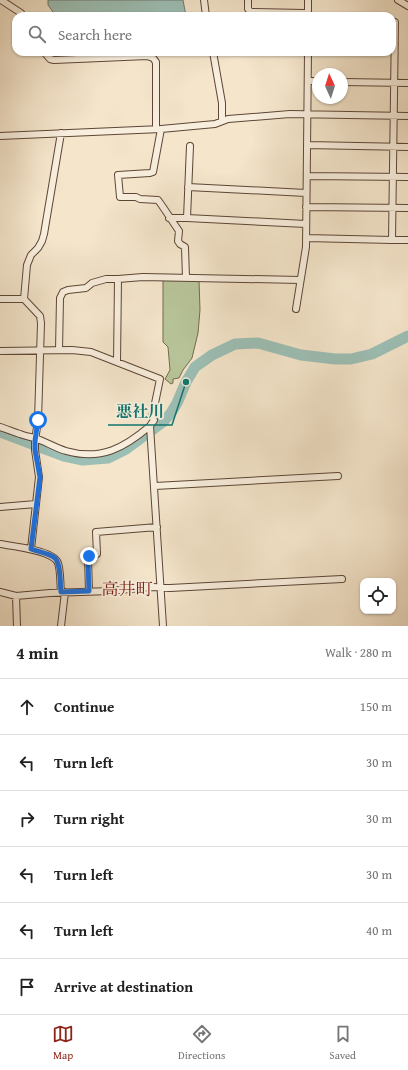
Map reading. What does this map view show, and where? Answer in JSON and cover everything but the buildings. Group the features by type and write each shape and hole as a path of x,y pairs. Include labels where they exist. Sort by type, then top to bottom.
{"street":[{"path":"1,0 20,12"},
{"path":"204,0 206,12"},
{"path":"248,0 248,9 251,12"},
{"path":"308,0 308,12"},
{"path":"398,0 408,6"},
{"path":"47,56 50,59 54,60 148,56 153,58 156,62 159,129 153,172 118,175 120,197 136,197 140,199 158,200 169,218 180,231 178,242 185,247 186,278"},
{"path":"214,56 222,104 222,121"},
{"path":"296,309 306,247 308,56"},
{"path":"392,240 394,147 393,56"},
{"path":"348,82 408,83"},
{"path":"0,136 159,129 215,124 228,119 290,114 408,116"},
{"path":"24,299 27,264 31,255 42,241 44,234 61,133"},
{"path":"307,145 408,147"},
{"path":"187,218 190,146"},
{"path":"306,176 408,177"},
{"path":"188,187 306,192"},
{"path":"306,206 408,208"},
{"path":"169,218 306,224"},
{"path":"306,238 408,240"},
{"path":"59,350 60,298 63,292 68,290 86,288 106,279 143,276 300,280"},
{"path":"117,362 118,279"},
{"path":"0,299 24,299 40,316 41,323 38,420 35,440 35,450 40,477 31,549"},
{"path":"0,351 72,350 91,352 160,379 152,413 154,420 150,427 119,448 107,453 95,455 66,451 0,427"},
{"path":"150,427 163,626"},
{"path":"154,486 338,476"},
{"path":"0,507 36,504"},
{"path":"89,591 88,558 89,556 97,554 96,532 157,528"},
{"path":"0,544 31,549 47,554 58,562 63,592 61,626"},
{"path":"0,592 16,596 139,588 221,586 342,579"},
{"path":"16,596 17,626"}],"green space":[{"path":"163,279 199,280 200,310 198,333 192,358 179,378 173,379 173,383 171,384 165,379 170,370 168,347 163,342"}],"water":[{"path":"48,0 183,0 185,12 53,12 48,5"}],"waterway":[{"path":"0,432 64,456 83,460 108,458 126,449 164,421 177,403 186,382 195,367 212,355 235,344 258,343 301,355 335,359 351,359 372,354 408,336"}],"place":[{"name":"悪社川","path":"186,382"}],"district":[{"name":"高井町","path":"127,588"}],"route":[{"path":"38,420 35,450 40,477 36,498 31,549 47,554 58,562 61,592 89,591 89,556"}]}
